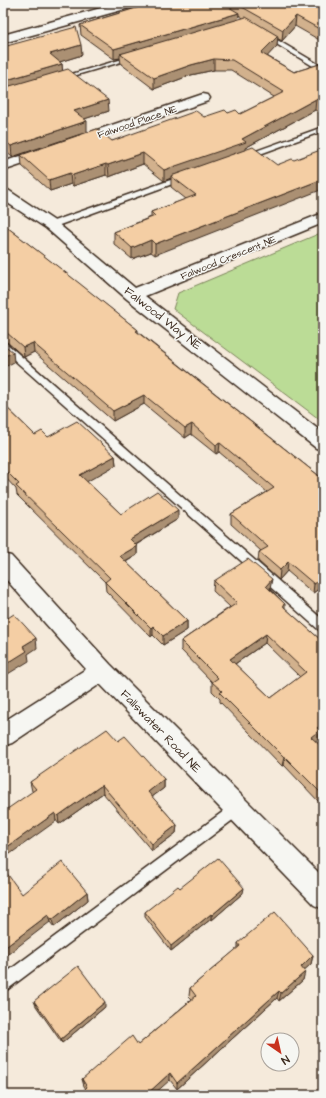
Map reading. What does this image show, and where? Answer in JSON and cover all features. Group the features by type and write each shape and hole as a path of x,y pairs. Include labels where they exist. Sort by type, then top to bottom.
{"street":[{"path":"3,39 132,3"},
{"name":"Falwood Place NE","path":"3,167 203,98"},
{"name":"Falwood Way NE","path":"3,194 51,225 133,296 323,443"},
{"name":"Falwood Crescent NE","path":"133,296 323,218"},
{"name":"Fallswater Road NE","path":"3,562 102,671 323,896"},
{"path":"3,735 102,671"}],"lane":[{"path":"260,32 323,70"},
{"path":"56,79 140,55"},
{"path":"235,160 323,129"},
{"path":"51,225 190,176"},
{"path":"3,345 323,627"},
{"path":"3,984 237,809"}],"green space":[{"path":"323,232 323,422 173,309 178,293"}],"building":[{"path":"153,3 222,3 239,13 114,49 80,25"},
{"path":"235,3 321,3 323,4 323,31 296,16 283,30"},
{"path":"246,17 278,36 261,53 294,72 323,63 323,104 316,99 242,139 246,142 164,170 143,153 108,165 106,164 73,175 70,173 49,180 21,155 97,129 112,141 196,111 204,117 225,110 228,113 236,110 240,114 284,92 232,60 214,59 191,65 154,78 120,54"},
{"path":"76,27 81,45 50,54 62,64 3,81 3,47"},
{"path":"68,69 108,100 74,111 87,121 11,146 3,139 3,88"},
{"path":"253,147 277,165 323,149 323,179 155,244 151,240 132,248 114,232 155,216 151,212 196,195 171,176"},
{"path":"3,224 138,330 136,331 323,479 323,578 314,584 288,562 280,570 259,552 268,547 231,514 274,488 220,443 216,445 192,424 185,428 144,395 113,411 33,343 23,347 6,332 3,332"},
{"path":"3,344 13,352 3,357"},
{"path":"3,404 35,435 42,431 48,437 77,421 115,456 80,475 121,514 157,491 178,510 130,539 137,546 120,556 187,621 163,636 153,626 151,628 105,582 110,578 16,486 19,484 3,468"},
{"path":"248,559 272,579 266,586 285,604 283,605 284,607 323,642 323,724 317,728 320,730 311,737 323,748 323,794 220,693 222,691 212,682 218,678 181,641 237,603 214,581","holes":["266,634 306,672 271,698 230,659"]},
{"path":"14,614 36,638 23,646 27,651 3,666 3,621"},
{"path":"107,729 118,741 125,736 164,779 148,792 177,825 152,844 102,785 58,816 55,813 3,850 3,812 36,789 30,782"},
{"path":"218,858 244,888 212,915 211,914 171,946 145,912 178,886 180,888"},
{"path":"62,862 87,892 52,920 48,915 3,949 3,868 22,894"},
{"path":"275,912 313,955 301,967 305,972 281,993 279,991 177,1083 170,1073 146,1095 79,1095 87,1087 82,1079 132,1036 138,1045 196,996 190,988 240,946 238,943"},
{"path":"78,966 105,1002 61,1039 34,1001"}]}
